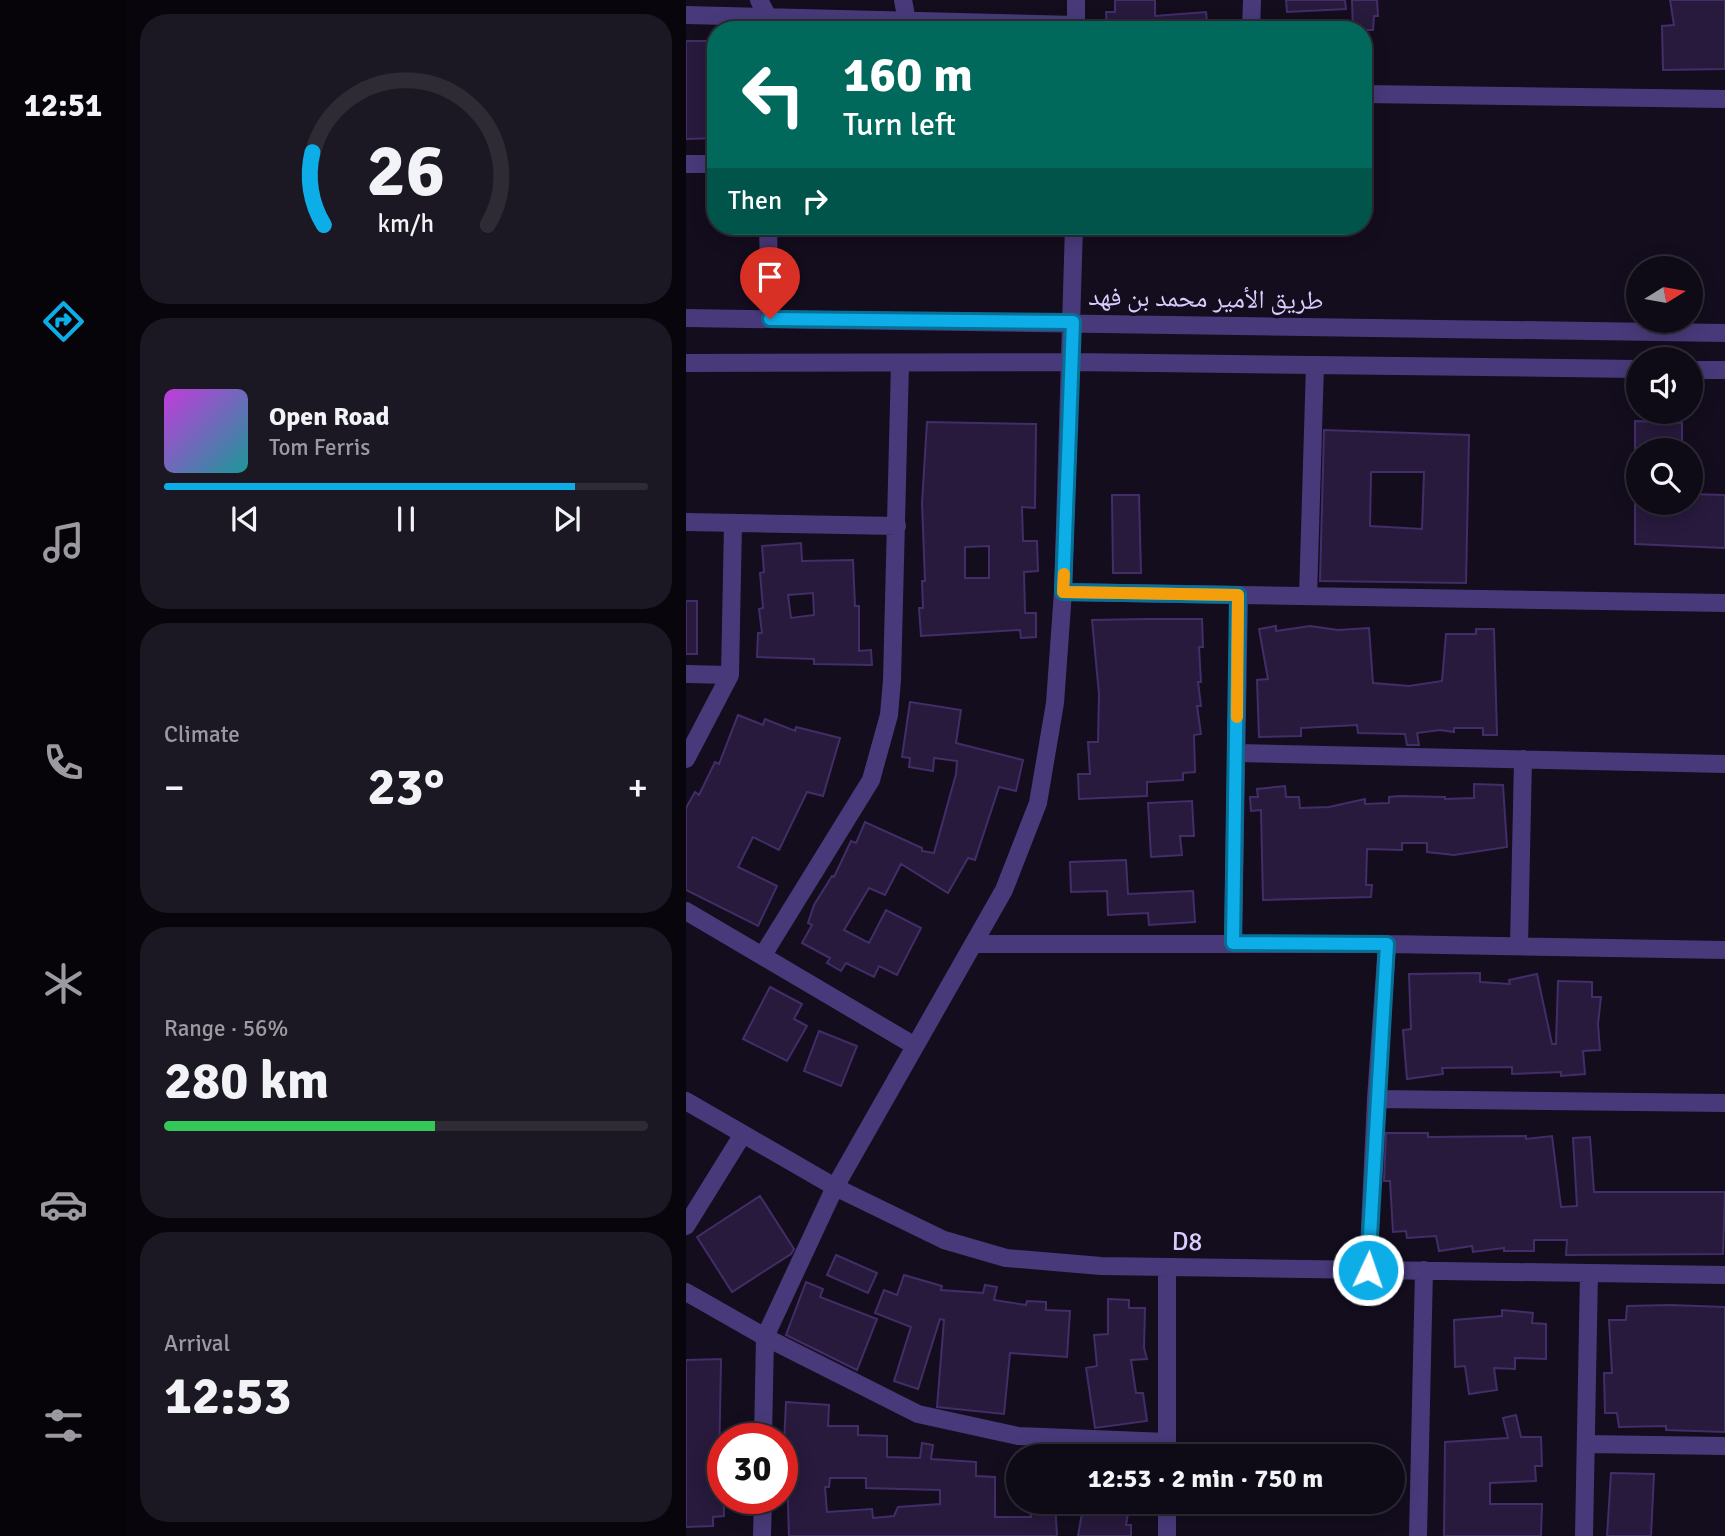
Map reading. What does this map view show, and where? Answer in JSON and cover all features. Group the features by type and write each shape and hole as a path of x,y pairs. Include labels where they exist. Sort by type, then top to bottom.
{"street":[{"path":"759,0 767,21"},
{"path":"904,0 907,20"},
{"path":"1076,0 1076,21"},
{"path":"1251,21 1252,0"},
{"path":"686,15 741,21"},
{"path":"872,21 931,21"},
{"path":"1372,94 1725,99"},
{"path":"686,164 707,164"},
{"path":"768,235 770,319"},
{"path":"764,1423 765,1337 835,1187 975,944 1003,890 1038,803 1055,703 1063,592 1074,235"},
{"name":"طريق الأمير محمد بن فهد","path":"686,318 1725,333"},
{"path":"686,363 1071,362 1626,369"},
{"path":"763,955 857,808 878,760 889,715 900,363"},
{"path":"1308,596 1315,365"},
{"path":"1703,370 1725,370"},
{"path":"686,522 897,526"},
{"path":"686,759 730,675 733,523"},
{"path":"1063,592 1725,603"},
{"path":"1233,943 1238,595"},
{"path":"686,674 730,675"},
{"path":"1236,753 1725,764"},
{"path":"1518,946 1523,759"},
{"path":"686,911 915,1046"},
{"path":"975,944 1387,944 1725,950"},
{"path":"1368,1270 1387,944"},
{"path":"1376,1099 1725,1103"},
{"name":"D8","path":"686,1101 835,1187 944,1240 1006,1258 1167,1267 1725,1275"},
{"path":"686,1226 743,1134"},
{"path":"1167,1267 1167,1444"},
{"path":"1419,1536 1424,1270"},
{"path":"1584,1536 1589,1273"},
{"path":"686,1292 765,1337 918,1414 1018,1436 1110,1444"},
{"path":"1586,1444 1725,1446"},
{"path":"762,1536 763,1514"},
{"path":"1167,1514 1167,1536"}],"building":[{"path":"1115,0 1155,0 1155,16 1206,12 1207,21 1106,21 1106,12 1115,12"},
{"path":"1286,0 1345,0 1346,9 1287,12"},
{"path":"1352,0 1377,0 1378,16 1374,16 1373,30 1372,21 1353,21"},
{"path":"1670,0 1725,0 1725,69 1663,70 1662,26 1674,25"},
{"path":"686,41 707,41 707,138 686,139"},
{"path":"927,422 1036,424 1035,508 1022,507 1023,541 1037,541 1038,571 1024,572 1025,613 1036,613 1036,637 1021,638 1020,630 921,636 919,608 923,608 922,581 925,581 922,503","holes":["989,546 989,578 965,578 965,547"]},
{"path":"1635,424 1682,424 1682,438 1635,438"},
{"path":"1324,430 1469,435 1466,583 1320,581","holes":["1371,472 1424,472 1422,529 1370,526"]},
{"path":"1703,494 1725,495 1725,548 1635,544 1635,515 1703,515"},
{"path":"1112,495 1139,495 1141,573 1113,573"},
{"path":"801,543 802,561 853,560 855,606 859,606 859,651 871,650 872,665 814,664 814,659 757,657 758,633 762,633 759,609 763,608 760,573 764,572 762,546","holes":["813,593 814,615 791,618 788,595"]},
{"path":"686,601 697,601 697,654 686,654"},
{"path":"1202,619 1203,647 1199,647 1201,682 1198,682 1201,706 1197,706 1201,734 1194,735 1195,772 1183,773 1183,780 1147,782 1147,796 1079,799 1078,774 1090,774 1088,742 1098,742 1099,694 1092,620"},
{"path":"1276,626 1276,631 1310,626 1338,630 1369,628 1373,683 1409,686 1442,681 1446,634 1476,634 1476,629 1494,629 1497,735 1483,735 1483,728 1454,728 1454,732 1440,730 1417,733 1419,745 1407,745 1405,734 1358,733 1357,725 1301,728 1301,736 1259,737 1257,680 1268,679 1259,629"},
{"path":"910,702 961,710 956,743 1023,760 1016,791 999,787 975,860 968,858 948,893 901,864 885,895 869,888 844,930 869,943 886,910 921,928 897,975 879,966 874,977 846,963 841,971 827,963 830,958 802,943 812,925 808,923 814,905 832,876 834,877 851,841 856,843 865,822 922,848 922,851 934,853 956,774 957,761 934,758 933,771 909,767 910,758 902,757"},
{"path":"738,715 763,725 765,719 795,731 796,727 840,738 823,796 807,792 779,850 753,837 738,867 777,886 758,926 686,890 686,808 695,792 699,795 715,762 719,764"},
{"path":"1474,784 1503,785 1507,847 1454,855 1427,852 1427,843 1402,843 1402,850 1367,849 1366,885 1372,885 1371,897 1263,900 1261,810 1251,811 1250,797 1258,797 1257,789 1285,786 1286,797 1299,797 1300,808 1329,807 1365,799 1365,804 1389,803 1389,797 1400,796 1474,798"},
{"path":"1192,801 1194,836 1180,836 1182,855 1151,857 1148,803"},
{"path":"1126,860 1128,894 1193,891 1195,922 1149,925 1148,913 1108,915 1107,891 1071,892 1070,862"},
{"path":"1480,973 1480,982 1510,984 1509,980 1537,974 1552,1044 1556,1044 1558,981 1592,982 1592,997 1601,997 1598,1024 1600,1050 1583,1051 1585,1074 1512,1074 1512,1067 1442,1068 1443,1074 1407,1079 1403,1030 1411,1029 1409,974"},
{"path":"770,987 802,1004 794,1019 807,1026 787,1061 743,1039"},
{"path":"819,1031 857,1046 841,1086 804,1071"},
{"path":"1386,1133 1428,1133 1428,1137 1526,1136 1526,1139 1552,1136 1561,1207 1577,1206 1573,1138 1590,1137 1594,1192 1725,1192 1723,1254 1566,1255 1567,1240 1534,1240 1534,1251 1504,1251 1504,1248 1473,1252 1472,1246 1439,1251 1436,1236 1407,1238 1406,1231 1393,1232 1390,1181 1384,1181"},
{"path":"760,1196 794,1249 791,1254 732,1292 697,1237"},
{"path":"836,1255 877,1273 868,1293 827,1275"},
{"path":"904,1275 942,1286 941,1290 983,1293 985,1285 997,1287 994,1300 1026,1305 1027,1301 1046,1302 1046,1310 1070,1311 1067,1357 1010,1353 1004,1414 937,1407 944,1320 940,1319 918,1389 894,1381 911,1327 875,1313 884,1290 897,1295"},
{"path":"806,1282 823,1289 820,1297 877,1319 857,1370 786,1335"},
{"path":"1108,1299 1129,1300 1129,1308 1145,1308 1144,1348 1147,1359 1131,1360 1136,1393 1143,1393 1147,1421 1095,1428 1086,1368 1097,1366 1094,1335 1108,1334"},
{"path":"1627,1306 1725,1307 1725,1432 1666,1430 1666,1426 1619,1427 1617,1413 1605,1413 1604,1373 1612,1373 1609,1320 1626,1320"},
{"path":"1502,1310 1533,1313 1532,1323 1546,1324 1546,1359 1515,1358 1515,1369 1494,1368 1497,1390 1469,1394 1465,1366 1455,1367 1454,1320 1502,1316"},
{"path":"721,1359 720,1423 707,1423 707,1514 724,1514 713,1517 713,1526 686,1527 686,1360"},
{"path":"786,1402 829,1405 828,1426 858,1426 858,1435 887,1436 887,1457 920,1458 922,1443 933,1445 931,1459 976,1462 976,1476 995,1477 995,1517 1056,1514 1057,1536 789,1536 788,1514 798,1514 798,1423 785,1423","holes":["830,1478 866,1478 866,1488 940,1490 940,1504 898,1507 894,1516 873,1518 872,1509 827,1512 825,1487 829,1487"]},
{"path":"1516,1415 1521,1437 1541,1437 1542,1466 1535,1466 1536,1481 1490,1483 1490,1504 1542,1504 1541,1536 1444,1536 1445,1442 1508,1438 1503,1418"},
{"path":"1611,1473 1654,1474 1651,1536 1607,1536"},
{"path":"1082,1514 1128,1514 1126,1525 1131,1525 1131,1536 1078,1536"}],"slow traffic":[{"path":"1064,574 1063,592 1238,595 1237,717"}],"route":[{"path":"770,319 1073,322 1063,592 1238,595 1233,943 1387,944 1368,1270"}]}
